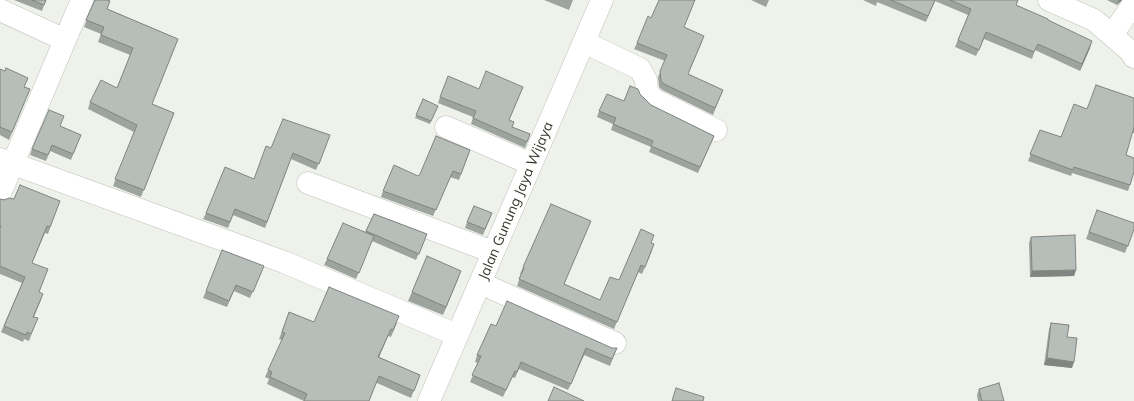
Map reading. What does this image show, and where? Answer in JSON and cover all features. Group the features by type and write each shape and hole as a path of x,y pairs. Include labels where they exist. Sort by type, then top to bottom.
{"street":[{"path":"0,194 6,162 65,40 82,0"},
{"name":"Jalan Gunung Jaya Wijaya","path":"429,401 602,0"},
{"path":"1049,0 1094,20 1132,54"},
{"path":"1112,35 1134,3"},
{"path":"0,10 65,40"},
{"path":"584,42 640,69 646,80 647,92 654,100 716,130"},
{"path":"446,127 531,164"},
{"path":"6,162 284,262 457,335"},
{"path":"308,183 493,252"},
{"path":"480,283 615,343"}],"building":[{"path":"32,0 46,0 44,5"},
{"path":"95,0 110,1 107,9 178,39 152,104 174,113 144,190 115,179 137,125 90,102 101,80 117,88 133,48 101,35 104,27 86,20"},
{"path":"659,0 695,0 684,27 704,36 688,74 723,90 715,108 664,84 661,81 660,71 667,55 637,43 648,16 651,18"},
{"path":"891,0 935,0 928,16"},
{"path":"950,0 1018,0 1016,5 1092,41 1082,64 1038,44 1034,52 986,32 979,50 958,40 971,9"},
{"path":"6,68 28,78 24,87 30,89 12,132 0,127 0,69 5,71"},
{"path":"486,71 523,87 509,120 514,122 512,127 530,134 527,142 473,118 476,111 440,97 448,76 479,89"},
{"path":"1096,85 1134,98 1134,127 1126,155 1134,158 1134,172 1130,185 1074,167 1073,170 1030,154 1040,130 1061,137 1074,104 1087,109"},
{"path":"630,86 638,89 640,94 651,105 714,136 700,167 651,146 653,141 613,124 616,118 599,111 607,94 624,101"},
{"path":"423,99 438,106 431,121 416,115"},
{"path":"49,110 64,116 60,126 81,135 73,154 52,145 48,155 32,149"},
{"path":"283,119 330,135 319,164 293,153 267,222 235,209 230,222 206,213 225,167 254,179 266,146 271,148"},
{"path":"436,136 470,150 461,174 453,171 436,210 383,191 394,165 418,176 420,174"},
{"path":"20,185 60,201 50,227 47,226 32,263 48,269 39,292 43,294 33,317 38,318 31,334 27,332 26,335 4,326 25,277 0,266 0,199 14,199"},
{"path":"551,204 591,221 564,284 600,300 610,277 619,280 641,229 654,235 651,243 654,244 645,267 641,265 617,322 519,279"},
{"path":"474,206 492,213 485,229 467,222"},
{"path":"1097,210 1134,223 1134,229 1128,246 1089,232"},
{"path":"374,214 427,234 419,254 366,231"},
{"path":"343,223 374,236 359,273 327,259"},
{"path":"1075,235 1076,270 1032,271 1031,237"},
{"path":"222,250 264,266 253,292 236,285 229,301 206,291"},
{"path":"427,256 461,271 446,307 412,292"},
{"path":"329,287 399,316 378,357 420,375 414,391 379,376 369,401 304,401 307,394 270,377 272,372 268,370 285,333 282,332 289,312 314,322"},
{"path":"507,301 612,348 617,348 612,359 586,348 571,384 521,362 506,390 472,375 481,356 477,355 491,324 496,326"},
{"path":"1051,323 1069,325 1067,337 1077,338 1074,362 1047,358"},
{"path":"999,383 1004,401 982,401 979,389"},
{"path":"554,387 584,401 548,401"},
{"path":"676,388 704,397 703,401 672,401"}]}
